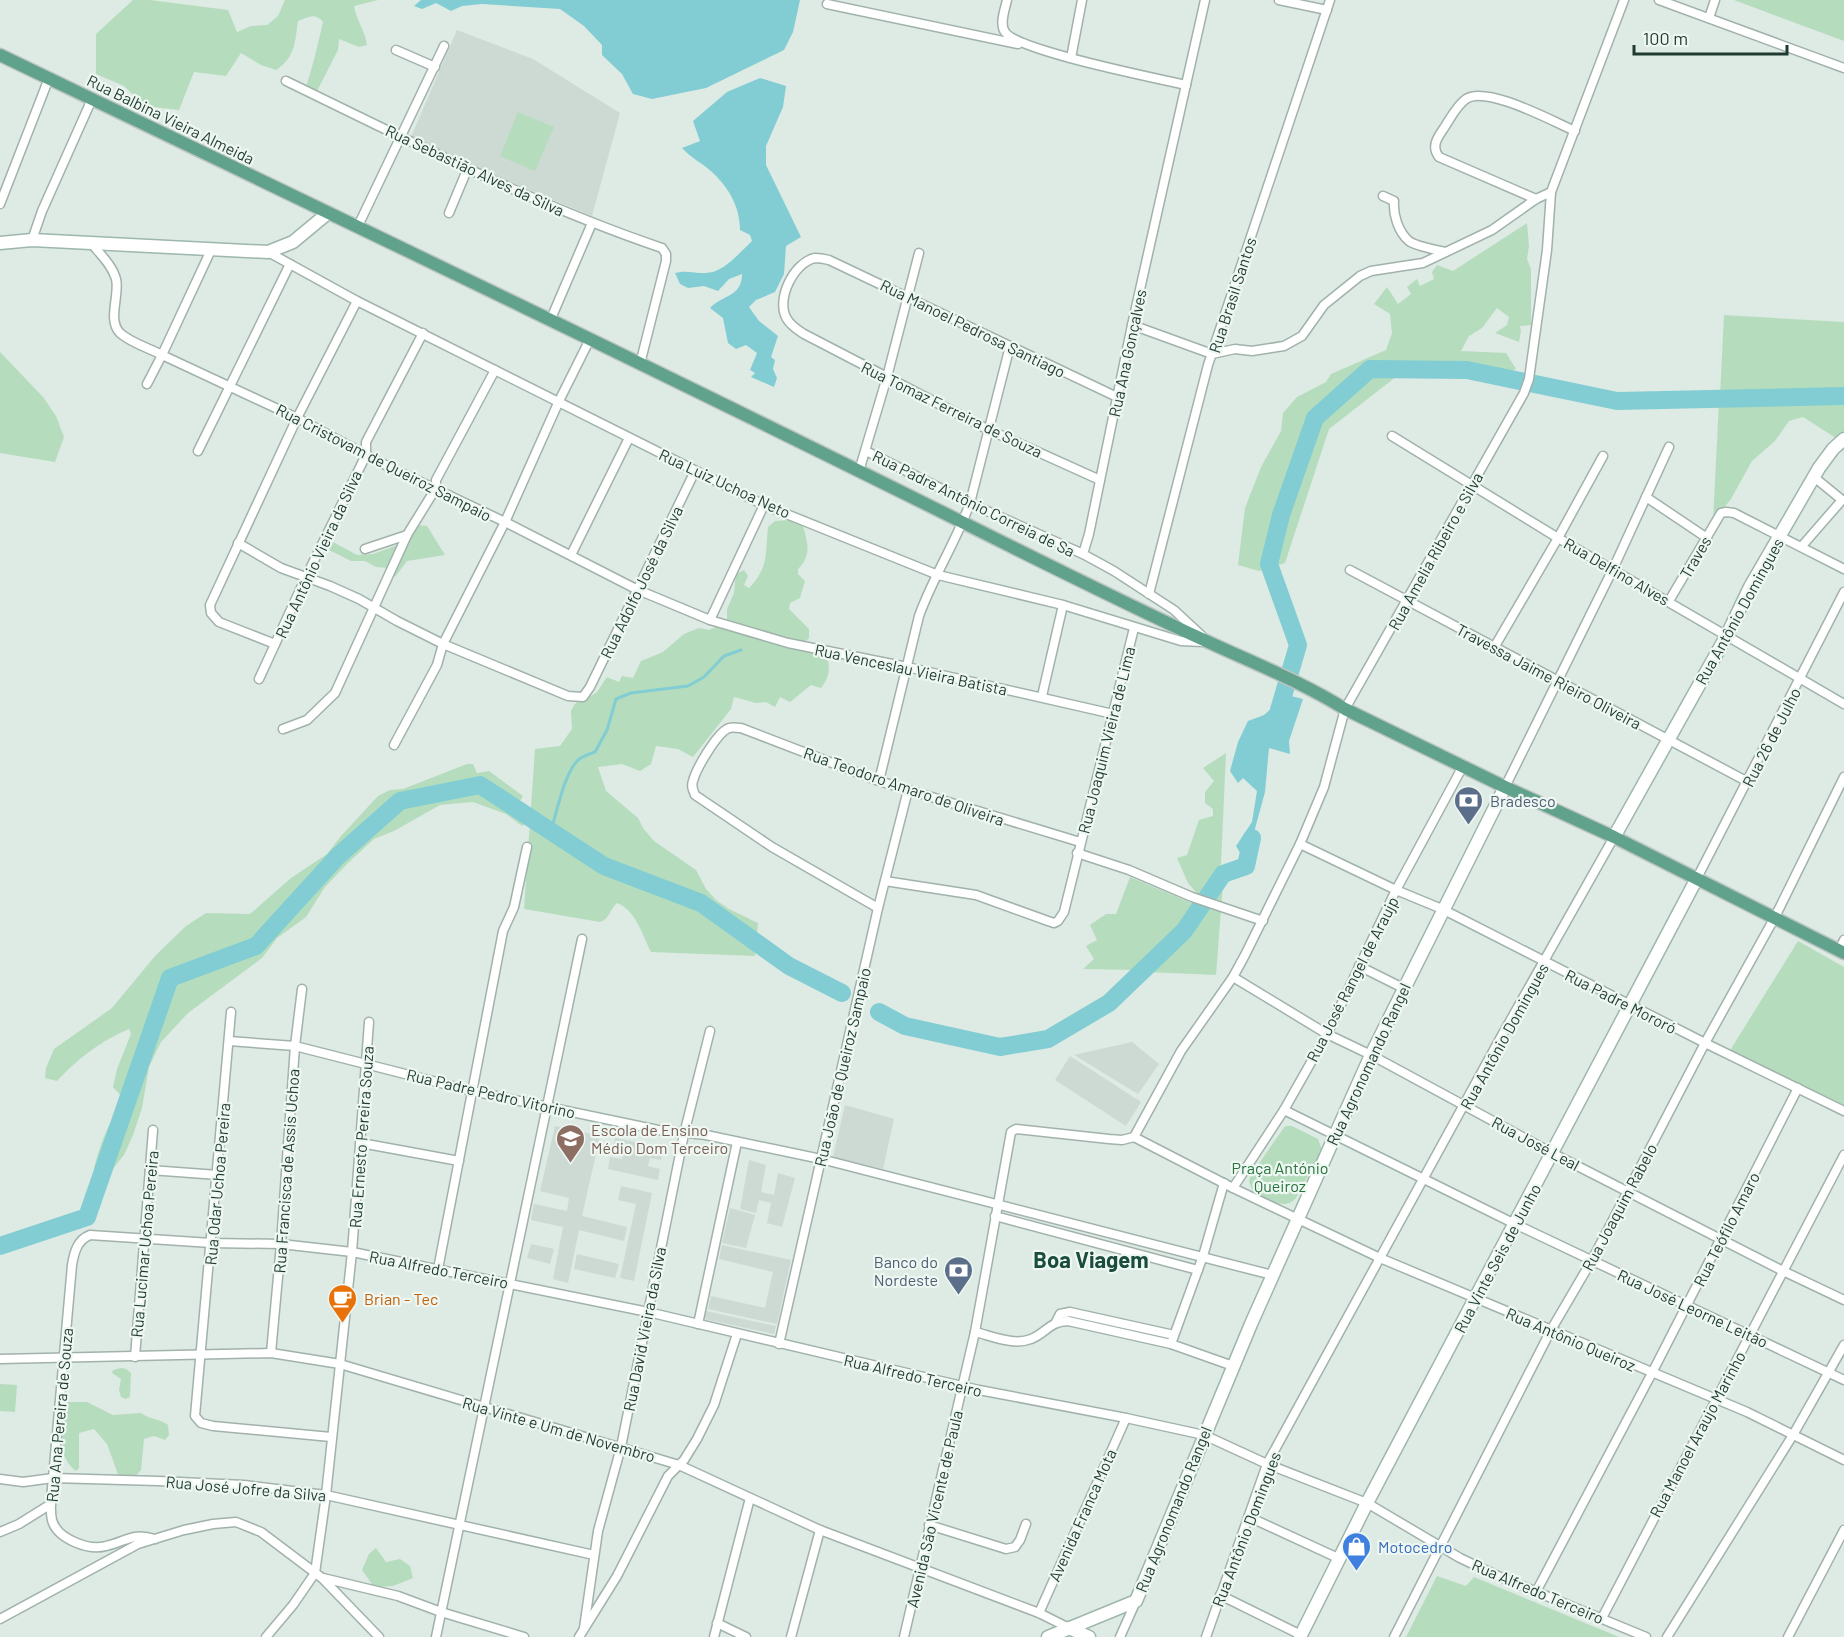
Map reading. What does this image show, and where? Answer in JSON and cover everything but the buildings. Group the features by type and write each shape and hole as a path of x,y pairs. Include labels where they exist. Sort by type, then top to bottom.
{"main road":[{"name":"Rua Balbina Vieira Almeida","path":"0,55 358,226 1209,642 1253,661 1345,709 1614,837 1696,880 1842,948"}],"street":[{"path":"1007,0 1002,25 1004,31 1011,38 1033,47"},
{"path":"1071,58 1082,0"},
{"name":"Rua Ana Gonçalves","path":"1083,554 1205,0"},
{"path":"1279,0 1327,10"},
{"name":"Rua Brasil Santos","path":"1149,594 1212,354 1330,0"},
{"name":"Rua Amelia Ribeiro e Silva","path":"1134,1137 1181,1051 1233,977 1263,921 1324,787 1345,709 1524,393 1547,250 1551,192 1624,0"},
{"path":"1659,0 1844,68"},
{"path":"1709,18 1715,0"},
{"path":"827,4 1033,47 1186,85"},
{"path":"358,226 444,46"},
{"path":"396,50 435,67"},
{"path":"0,204 49,78"},
{"name":"Rua Sebastião Alves da Silva","path":"286,81 468,170 592,224 662,248 666,252 664,268 640,364"},
{"path":"1536,199 1439,157 1435,148 1437,138 1464,100 1473,95 1482,94 1497,97 1575,130"},
{"path":"32,240 42,211 92,99"},
{"path":"449,213 468,170"},
{"path":"1132,325 1212,354 1234,349 1267,350 1288,345 1302,336 1324,305 1360,276 1371,271 1423,263 1492,230 1536,199 1551,192"},
{"path":"1383,196 1394,201 1398,225 1409,241 1445,252"},
{"path":"0,243 32,240 268,252 293,242 328,213"},
{"path":"550,321 592,224"},
{"name":"Rua Cristovam de Queiroz Sampaio","path":"92,244 115,276 117,291 114,318 117,328 125,336 297,418 366,455 638,590 710,620"},
{"path":"147,384 211,250"},
{"name":"Rua Luiz Uchoa Neto","path":"268,252 357,301 764,505 938,575 1063,605 1181,641 1209,642"},
{"path":"859,471 887,377 919,253"},
{"name":"Rua Manoel Pedrosa Santiago","path":"804,334 786,319 783,307 784,295 792,276 804,264 815,258 829,260 1117,397"},
{"path":"198,451 290,264"},
{"path":"275,644 217,620 211,613 211,600 297,418 357,301"},
{"name":"Rua Antônio Vieira da Silva","path":"260,680 306,577 366,455 366,442 423,333"},
{"name":"Rua Tomaz Ferreira de Souza","path":"804,334 987,429 1100,480"},
{"path":"394,745 437,665 443,644 505,522 559,401 590,339"},
{"path":"879,781 919,616 963,523 970,503 1010,346"},
{"path":"283,729 307,720 331,698 408,535 435,488 436,480 495,370"},
{"name":"Rua Delfino Alves","path":"1392,436 1558,538 1844,704"},
{"path":"571,555 629,438"},
{"name":"Rua Antônio Domingues","path":"1206,1637 1267,1464 1501,1037 1727,635 1750,587 1814,477 1833,449 1844,439"},
{"name":"Rua Agronomando Rangel","path":"1120,1637 1272,1275 1371,1055 1442,909 1558,682 1669,447"},
{"name":"Rua Padre Antônio Correia de Sa","path":"866,451 970,503 1083,554"},
{"path":"1495,646 1603,456"},
{"name":"Rua Adolfo José da Silva","path":"443,644 568,696 583,697 587,693 695,471"},
{"path":"1802,546 1843,500 1814,477"},
{"path":"1646,498 1707,538"},
{"path":"710,620 764,505"},
{"name":"Traves","path":"1669,601 1721,513 1734,513 1780,536"},
{"path":"365,549 408,535"},
{"path":"1780,536 1844,568"},
{"path":"238,543 272,563 339,590 443,644"},
{"path":"1083,554 1174,610 1209,642"},
{"name":"Travessa Jaime Rieiro Oliveira","path":"1350,570 1369,578 1558,682 1748,782"},
{"name":"Rua 26 de Julho","path":"1696,880 1844,592"},
{"path":"1042,696 1063,605"},
{"name":"Rua Venceslau Vieira Batista","path":"710,620 788,642 907,666 1113,714"},
{"name":"Rua Joaquim Vieira de Lima","path":"885,881 976,895 1054,923 1062,918 1134,628"},
{"name":"Rua Teodoro Amaro de Oliveira","path":"878,908 772,847 695,795 692,786 694,778 709,750 725,729 741,728 879,781 1080,842"},
{"name":"Rua José Rangel de Araujp","path":"1233,1188 1284,1110 1327,1034 1396,890 1463,766"},
{"name":"Rua Joaquim Rabelo","path":"1394,1637 1551,1330 1592,1260 1705,1043 1774,917 1844,777"},
{"name":"Rua João de Queiroz Sampaio","path":"779,1344 878,908 908,790"},
{"name":"Rua Padre Mororó","path":"1300,844 1396,890 1442,909 1844,1112"},
{"path":"438,1269 503,932 514,907 527,847"},
{"path":"1077,853 1129,870 1192,897 1263,921"},
{"name":"Rua Vinte Seis de Junho","path":"1301,1636 1338,1558 1696,880"},
{"path":"436,1637 582,939"},
{"path":"1359,966 1403,988"},
{"name":"Rua José Leal","path":"1233,977 1327,1034 1371,1055 1552,1153 1844,1300"},
{"name":"Rua Francisca de Assis Uchoa","path":"271,1353 295,1046 302,989"},
{"name":"Rua Odar Uchoa Pereira","path":"231,1012 195,1416 201,1423 228,1428 331,1437"},
{"name":"Rua Ernesto Pereira Souza","path":"318,1575 352,1252 369,1022"},
{"name":"Rua David Vieira da Silva","path":"584,1628 598,1531 621,1447 684,1134 710,1031"},
{"name":"Rua Padre Pedro Vitorino","path":"229,1041 295,1046 472,1091 821,1159 1272,1275"},
{"name":"Rua Teófilo Amaro","path":"1536,1592 1652,1373 1798,1088"},
{"name":"Rua José Leorne Leitão","path":"1284,1110 1515,1224 1844,1380"},
{"name":"Rua Lucimar Uchoa Pereira","path":"135,1357 153,1130"},
{"path":"997,1205 1012,1130 1109,1140 1134,1137"},
{"name":"Rua Antônio Queiroz","path":"1134,1137 1233,1188 1380,1258 1715,1399 1844,1460"},
{"path":"698,1324 737,1142"},
{"path":"361,1143 459,1161"},
{"name":"Rua Manoel Araujo Marinho","path":"1602,1618 1844,1155"},
{"path":"150,1170 218,1174"},
{"path":"1172,1339 1203,1256 1224,1183"},
{"name":"Avenida São Vicente de Paula","path":"904,1637 975,1332 997,1205"},
{"path":"995,1216 1198,1270"},
{"name":"Rua Ana Pereira de Souza","path":"144,1239 99,1235 86,1236 78,1244 72,1266 51,1504 53,1523 63,1534 84,1546 105,1547 137,1535 155,1539"},
{"name":"Rua Alfredo Terceiro","path":"144,1239 281,1244 352,1252 648,1312 998,1394 1204,1435 1267,1464 1367,1503 1440,1548 1536,1592 1646,1637"},
{"path":"975,1332 1022,1342 1033,1339 1056,1322 1068,1321 1172,1339 1233,1366"},
{"path":"579,1637 617,1576 668,1476 689,1453 714,1405 737,1334"},
{"path":"1667,1637 1793,1435 1844,1345"},
{"name":"Rua Vinte e Um de Novembro","path":"0,1359 271,1353 340,1364 679,1465 820,1530 1039,1613 1089,1637"},
{"name":"Avenida Franca Mota","path":"1039,1613 1126,1418"},
{"name":"Rua José Jofre da Silva","path":"0,1479 24,1482 52,1478 118,1479 243,1485 326,1494 594,1555"},
{"path":"714,1637 750,1498"},
{"path":"0,1532 51,1504"},
{"path":"36,1514 53,1523"},
{"path":"1249,1516 1338,1558"},
{"path":"0,1619 72,1581 115,1555 155,1539 213,1524 236,1522 261,1532 318,1575 379,1637"},
{"path":"929,1525 1006,1549 1015,1547 1026,1524"},
{"path":"791,1637 820,1530"},
{"path":"1788,1637 1844,1530"},
{"path":"318,1575 398,1596 441,1612 524,1637"},
{"path":"266,1637 318,1575"},
{"path":"1220,1595 1301,1636"},
{"path":"1048,1637 1136,1601"},
{"path":"717,1623 746,1637"}],"shaded area":[{"path":"457,30 533,59 620,113 592,216 491,174 411,137"},
{"path":"1132,1042 1159,1064 1138,1094 1074,1055"},
{"path":"1070,1056 1141,1102 1126,1126 1055,1080"},
{"path":"845,1105 894,1119 883,1169 833,1157"},
{"path":"555,1126 600,1136 582,1216 627,1227 624,1241 579,1230 568,1283 553,1279 563,1227 531,1220 534,1204 567,1211 569,1198 540,1191"},
{"name":"Escola de Ensino Médio Dom Terceiro","path":"615,1138 664,1148 661,1160 650,1158 648,1166 660,1169 658,1180 608,1169 610,1157 622,1159 623,1152 613,1150"},
{"path":"749,1160 766,1165 761,1192 774,1195 778,1173 795,1178 782,1227 767,1223 771,1203 759,1200 756,1213 740,1209"},
{"name":"Escola de Ensino Médio Dom Terceiro","path":"621,1186 652,1193 634,1281 620,1278 636,1204 618,1200"},
{"path":"730,1208 755,1215 746,1248 722,1243"},
{"path":"531,1244 554,1249 550,1264 527,1258"},
{"path":"722,1245 791,1260 777,1324 708,1309 711,1296 765,1308 773,1272 719,1259"},
{"path":"577,1254 619,1264 615,1278 574,1269"},
{"path":"706,1311 776,1326 774,1334 704,1319"}],"green space":[{"path":"133,0 228,10 237,32 251,26 267,25 278,16 285,0 378,0 354,6 367,45 359,47 339,39 338,50 317,91 306,87 323,22 311,16 298,21 291,55 276,70 261,65 241,53 226,76 194,72 179,110 145,106 124,86 96,74 96,34"},
{"path":"1734,0 1844,0 1844,41"},
{"path":"518,112 554,127 535,171 500,156"},
{"path":"1527,223 1529,246 1527,259 1531,269 1531,325 1520,326 1519,342 1495,333 1507,325 1509,317 1497,308 1482,328 1469,336 1461,351 1506,353 1516,369 1492,381 1406,369 1329,429 1285,563 1259,571 1238,565 1245,508 1261,467 1281,431 1283,413 1297,397 1326,382 1331,374 1386,350 1392,333 1390,314 1374,304 1387,287 1398,304 1411,294 1407,287 1417,279 1420,286 1434,279 1432,272 1437,265 1453,271"},
{"path":"1724,315 1844,322 1844,392 1720,396"},
{"path":"0,352 43,397 56,416 64,437 55,462 0,453"},
{"path":"1844,397 1844,435 1839,440 1803,417 1789,421 1775,441 1752,461 1731,499 1713,521 1719,402"},
{"path":"790,520 802,523 807,542 806,558 798,569 798,574 805,581 800,598 790,603 789,609 809,629 809,638 804,643 727,621 727,609 734,593 736,574 744,570 748,576 744,585 749,588 763,567 768,527 775,521"},
{"path":"416,525 427,526 445,555 407,561 395,577 389,568 376,567 365,561 351,561 329,550 333,542 357,555 373,554 406,542"},
{"path":"720,625 827,654 828,676 821,688 811,685 790,702 780,697 775,707 766,702 756,703 734,697 731,709 693,757 678,749 656,746 651,764 640,771 622,764 598,767 606,791 638,818 654,841 696,870 706,889 716,900 758,923 755,956 651,952 634,917 624,906 617,903 606,919 600,922 524,909 535,749 560,746 572,729 571,711 574,705 597,692 607,677 619,682 622,676 633,678 641,661 663,652 684,634 699,628 709,630"},
{"path":"1226,753 1221,864 1200,897 1188,883 1177,858 1187,855 1199,820 1213,816 1213,809 1205,803 1205,792 1214,781 1203,768"},
{"path":"467,764 473,764 477,773 489,771 523,796 519,803 526,823 522,826 506,814 473,802 440,805 394,831 374,839 325,887 306,917 277,938 262,958 188,1013 161,1042 149,1067 142,1108 124,1155 112,1170 98,1175 94,1168 99,1151 108,1128 121,1105 121,1096 113,1087 117,1069 131,1034 129,1029 100,1044 57,1081 45,1078 46,1068 54,1049 112,1008 155,956 186,926 206,913 250,914 291,878 327,854 378,796 390,790 403,789"},
{"path":"1130,877 1196,905 1180,928 1134,970 1083,969 1094,959 1086,946 1097,940 1090,925 1106,914 1116,914"},
{"path":"1223,884 1216,975 1147,972 1185,937"},
{"path":"1798,941 1844,967 1844,1106 1729,1052"},
{"name":"Praça António Queiroz","path":"1285,1126 1292,1126 1318,1139 1321,1152 1296,1198 1286,1204 1281,1204 1253,1192 1249,1181"},
{"path":"121,1368 131,1373 130,1397 125,1399 121,1397 119,1390 121,1379 112,1373 113,1370"},
{"path":"0,1384 17,1385 15,1412 0,1411"},
{"path":"63,1402 87,1402 113,1415 141,1413 168,1425 169,1435 165,1440 154,1436 144,1439 141,1470 134,1478 119,1477 107,1444 94,1429 79,1433 79,1468 76,1471 69,1464 62,1448"},
{"path":"376,1548 386,1562 400,1559 410,1566 413,1578 393,1586 374,1587 362,1570 369,1554"},
{"path":"1437,1576 1466,1586 1474,1577 1619,1637 1406,1637"}],"water":[{"path":"421,0 800,0 793,32 784,50 706,88 652,99 633,94 622,74 602,55 602,45 584,26 560,9 482,4 462,6 451,11 436,3 422,9 414,6"},
{"path":"760,78 786,86 783,107 766,146 766,165 801,237 786,246 784,274 775,292 756,300 749,307 759,321 778,336 771,357 775,360 773,369 777,378 774,387 751,377 755,373 750,370 757,353 746,345 736,349 728,343 723,318 710,308 739,287 742,274 729,279 718,291 704,286 688,288 680,284 675,273 704,273 718,270 752,241 750,235 740,230 736,206 724,185 712,172 682,148 700,141 693,121 727,92"},
{"path":"1287,695 1303,699 1289,741 1290,754 1269,748 1265,792 1244,869 1224,878 1242,856 1236,846 1252,822 1257,791 1243,778 1238,783 1230,771 1238,742 1248,721 1264,715 1272,708 1286,718"}],"waterway":[{"path":"1272,734 1298,645 1269,564 1281,515 1315,418 1370,369 1467,370 1617,401 1844,396"},
{"path":"551,831 569,774 578,760 595,752 607,730 616,699 631,693 688,686 704,677 724,656 741,650"},
{"path":"0,1246 87,1217 170,978 256,946 338,856 400,801 480,785 604,866 701,903 789,966 842,993"},
{"path":"879,1012 905,1026 1000,1047 1048,1039 1109,1003 1184,931 1223,874 1246,866 1252,838"}],"place":[{"name":"Bradesco","path":"1469,826"},
{"name":"Escola de Ensino Médio Dom Terceiro","path":"570,1164"},
{"name":"Banco do Nordeste","path":"959,1296"},
{"name":"Brian - Tec","path":"343,1324"},
{"name":"Motocedro","path":"1357,1572"}],"district":[{"name":"Boa Viagem","path":"1091,1259"}]}
